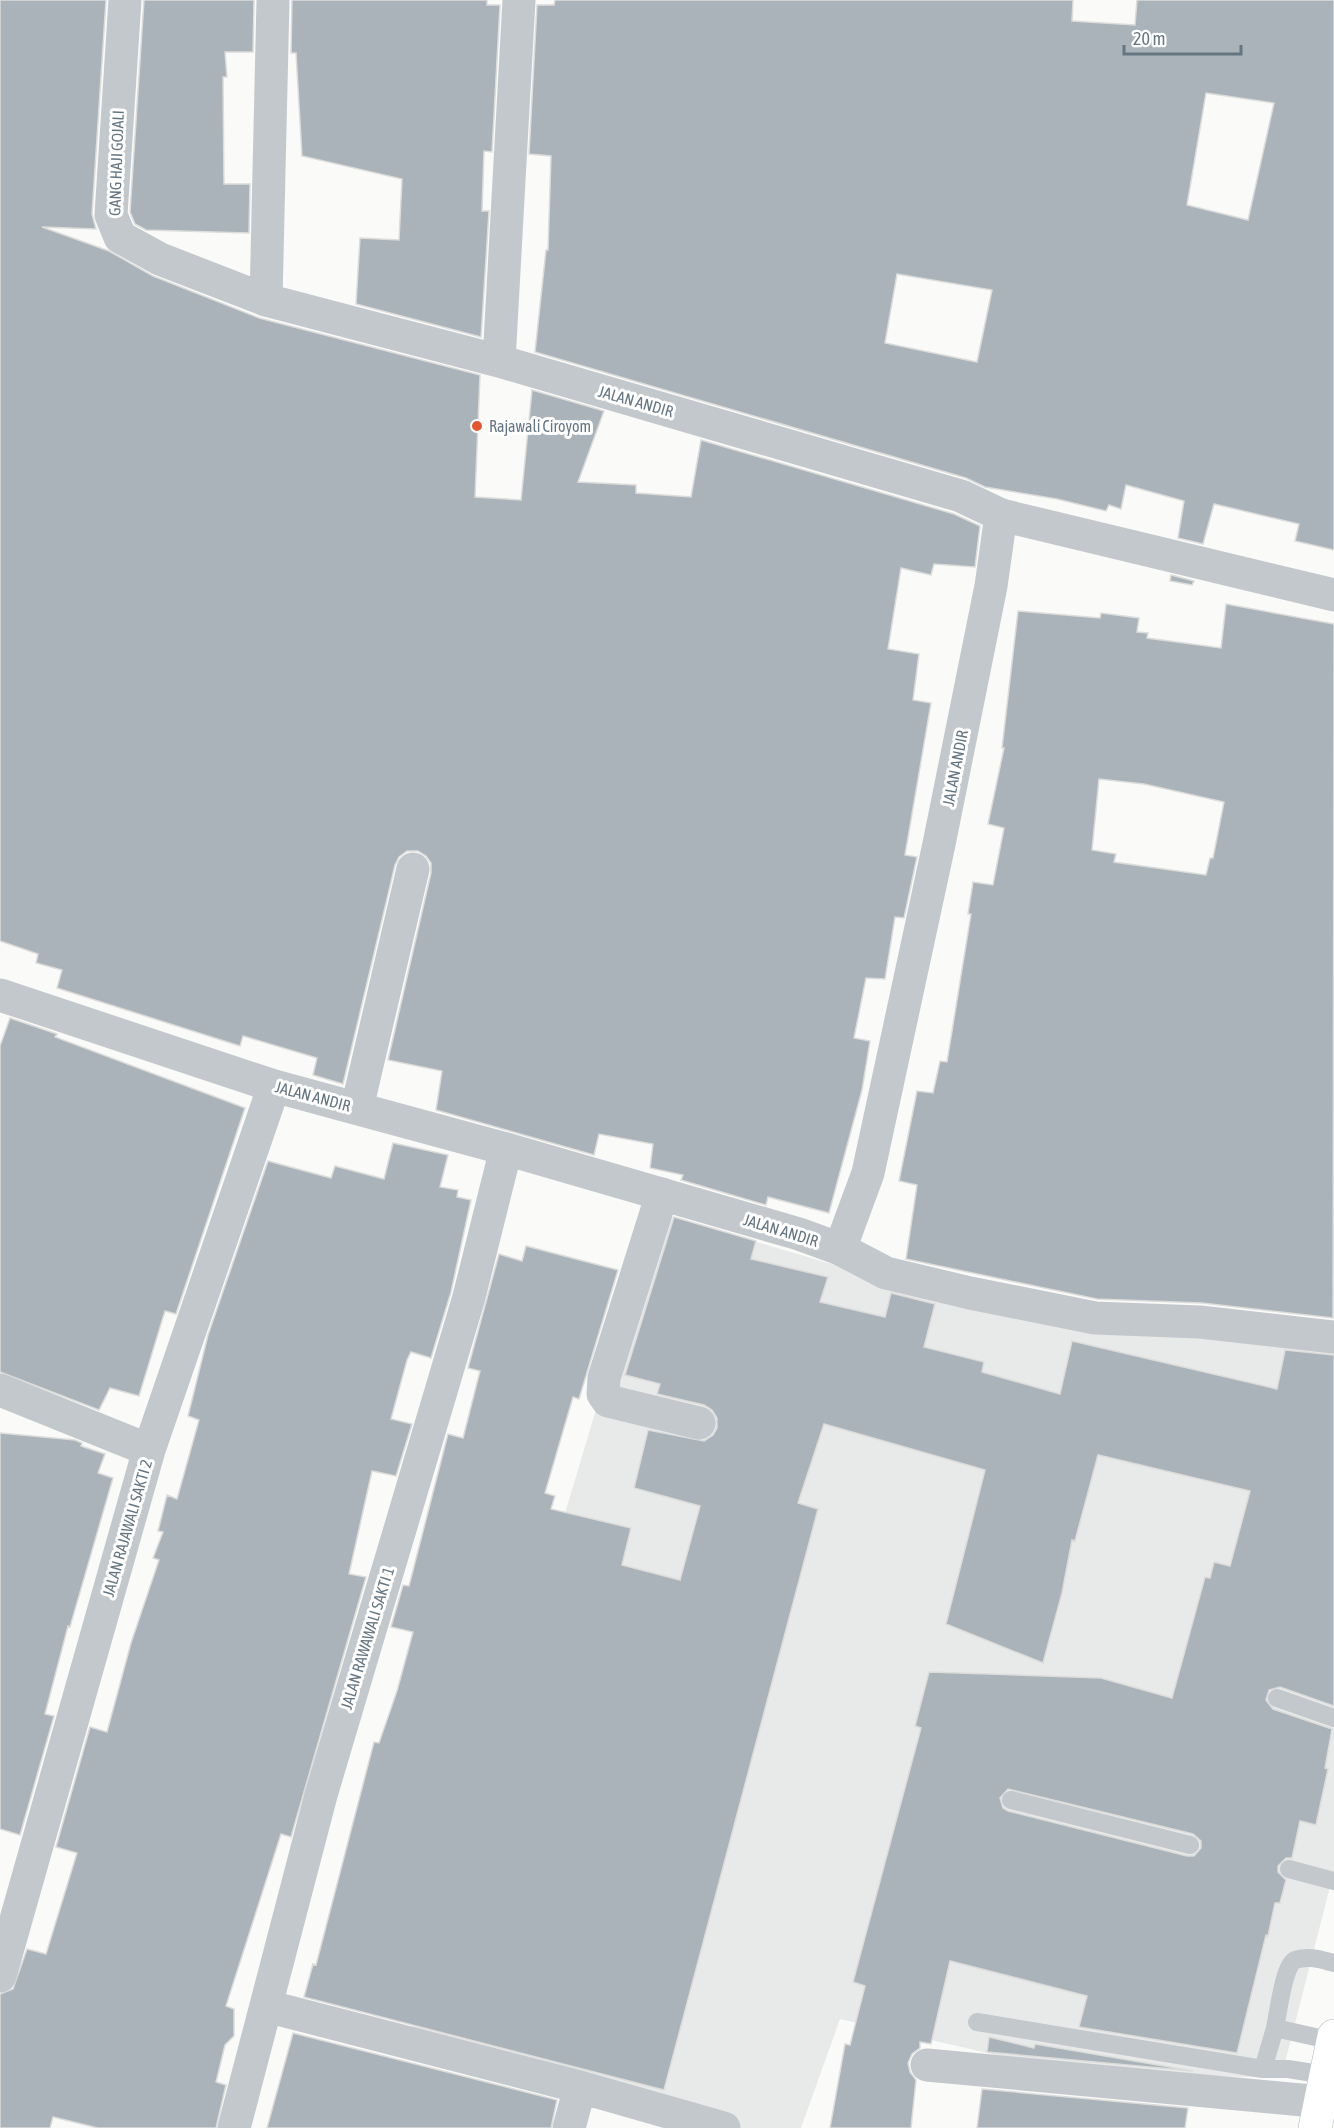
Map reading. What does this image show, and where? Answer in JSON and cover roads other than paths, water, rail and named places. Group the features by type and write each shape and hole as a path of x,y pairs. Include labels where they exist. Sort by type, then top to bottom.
{"main road":[{"path":"1324,2101 1333,2038"}],"street":[{"name":"GANG HAJI GOJALI","path":"125,0 111,215 120,237 160,259 266,300"},
{"path":"266,300 273,0"},
{"path":"499,361 519,0"},
{"name":"JALAN ANDIR","path":"266,300 499,361 961,496 1001,515 1334,595"},
{"name":"JALAN ANDIR","path":"0,995 274,1086 506,1149 799,1234 840,1249 868,1173 942,832 991,586 1001,515"},
{"path":"357,1108 413,869"},
{"name":"JALAN RAJAWALI SAKTI 2","path":"0,1976 149,1450 274,1086"},
{"name":"JALAN RAWAWALI SAKTI 1","path":"234,2128 321,1795 469,1297 506,1149"},
{"path":"662,1194 604,1378 603,1394 608,1401 699,1423"},
{"path":"840,1249 886,1274 1095,1318 1200,1322 1334,1337"},
{"path":"0,1390 149,1450"},
{"path":"266,2006 580,2087 724,2128"},
{"path":"927,2066 1324,2101"},
{"path":"569,2128 580,2087"}],"lane":[{"path":"1277,1698 1334,1718"},
{"path":"1011,1800 1190,1845"},
{"path":"1289,1869 1334,1881"},
{"path":"1263,2069 1275,2028 1286,1968 1294,1960 1311,1958 1334,1963"},
{"path":"977,2022 1263,2069 1288,2069 1324,2101"},
{"path":"1275,2028 1333,2038"}],"place":[{"name":"Rajawali Ciroyom","path":"477,426"}]}
